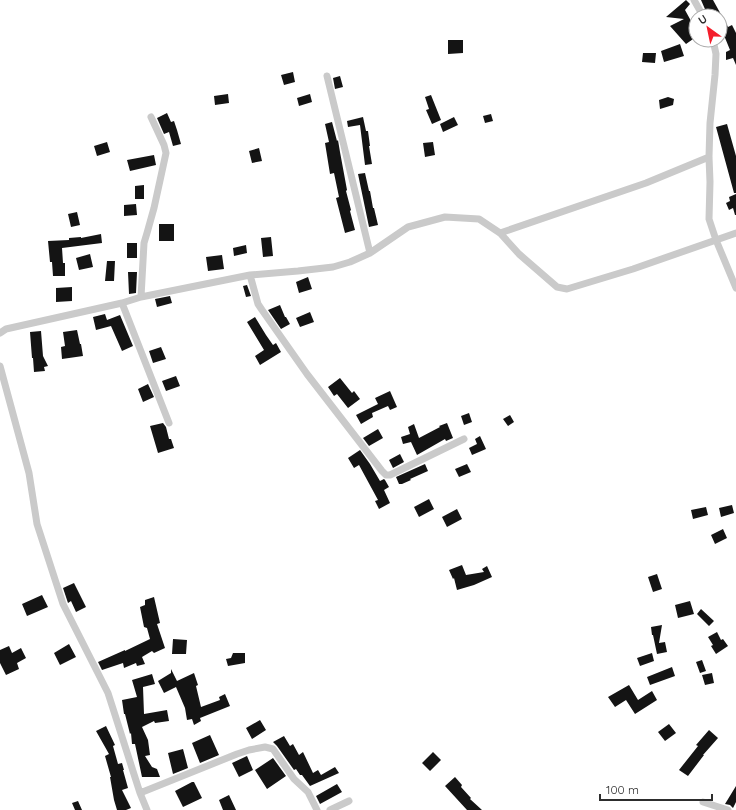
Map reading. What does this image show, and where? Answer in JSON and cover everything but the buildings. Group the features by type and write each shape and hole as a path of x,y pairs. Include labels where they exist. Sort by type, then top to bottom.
{"street":[{"path":"715,48 716,54 715,75 708,157 710,182 709,219 736,288"},
{"path":"326,76 370,253"},
{"path":"141,297 144,244 154,208 166,153 164,145 151,117"},
{"path":"500,233 646,183 708,157"},
{"path":"0,333 6,329 122,303 141,297 250,275 333,267 350,262 370,253 408,227 445,217 479,219 500,233 519,254 557,287 567,289 633,269 736,233"},
{"path":"250,275 258,304 262,310 307,374 386,475 390,475 464,439"},
{"path":"122,303 169,424"},
{"path":"0,366 29,473 36,524 63,604 108,693 140,794 147,810"},
{"path":"140,794 237,754 265,747 273,749 294,779 308,792 317,810"},
{"path":"330,810 349,801"},
{"path":"703,802 728,810"}]}
